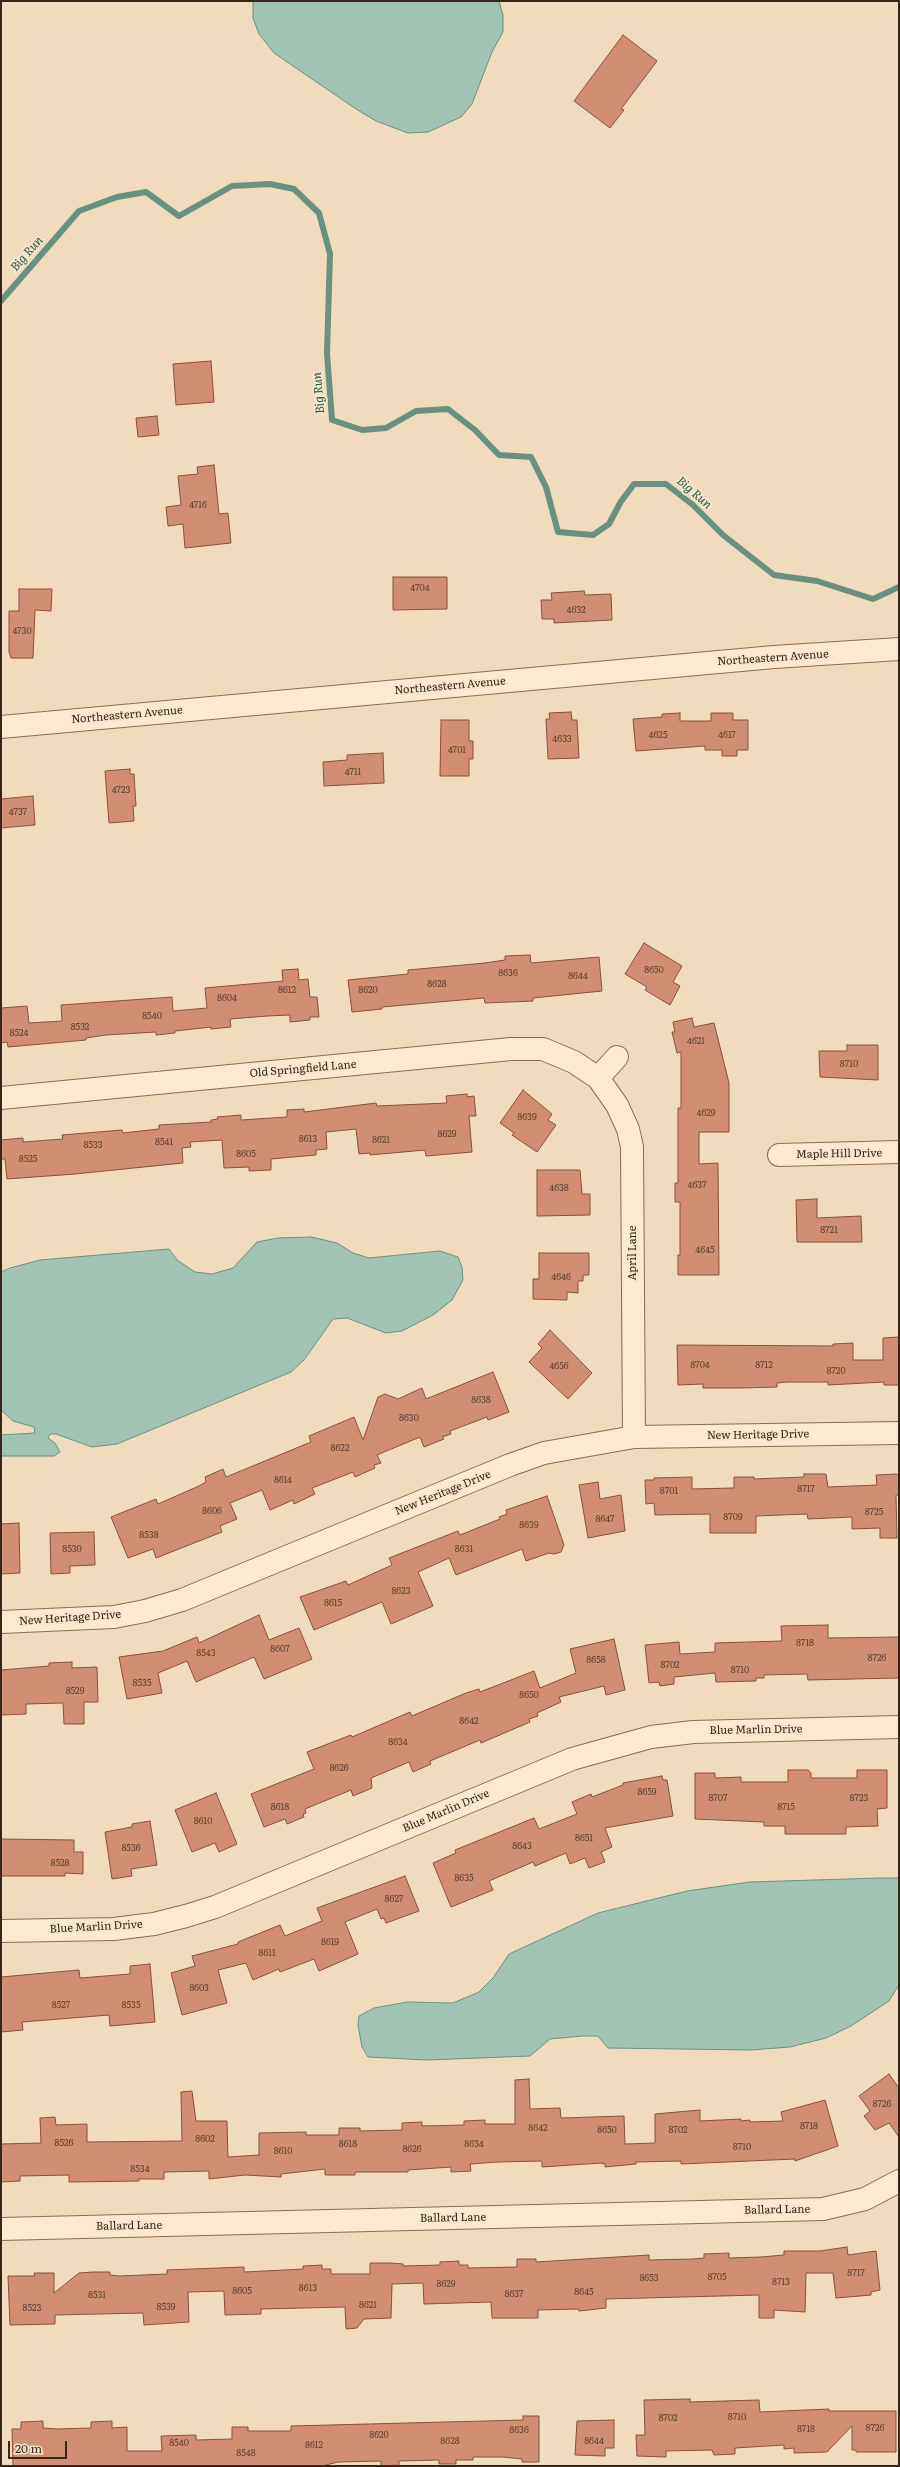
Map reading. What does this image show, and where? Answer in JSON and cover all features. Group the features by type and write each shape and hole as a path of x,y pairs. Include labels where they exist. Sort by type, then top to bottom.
{"street":[{"name":"Northeastern Avenue","path":"1,727 774,657 899,649"},
{"name":"Old Springfield Lane","path":"1,1098 511,1050 543,1050 574,1062 598,1078"},
{"path":"598,1078 617,1057"},
{"name":"April Lane","path":"598,1078 617,1105 628,1129 632,1147 634,1437"},
{"name":"Maple Hill Drive","path":"779,1155 899,1152"},
{"name":"New Heritage Drive","path":"1,1622 86,1620 145,1612 182,1600 510,1465 544,1453 634,1437 899,1433"},
{"name":"Blue Marlin Drive","path":"1,1932 114,1928 154,1924 193,1914 215,1907 572,1759 651,1736 700,1732 899,1727"},
{"name":"Ballard Lane","path":"1,2229 823,2209 865,2200 899,2181"}],"shaded area":[{"path":"253,1 499,1 503,15 503,32 492,52 472,104 461,117 428,132 408,133 376,121 274,53 259,34 253,18"},
{"path":"311,1237 337,1243 353,1253 369,1258 440,1251 458,1257 462,1267 463,1280 452,1300 433,1315 402,1331 386,1333 347,1318 333,1319 304,1360 291,1372 117,1444 92,1447 56,1434 50,1434 48,1438 55,1443 60,1452 54,1456 1,1456 1,1435 35,1433 34,1427 13,1421 1,1410 1,1272 40,1260 169,1249 177,1260 195,1272 212,1274 233,1268 257,1242 278,1238"},
{"path":"899,1878 899,1985 889,2001 851,2026 826,2038 790,2047 751,2050 608,2048 598,2036 582,2036 550,2039 530,2056 427,2060 368,2057 362,2047 358,2025 359,2016 374,2008 407,2002 453,2003 479,1992 493,1978 509,1954 598,1913 687,1891 750,1882"}],"building":[{"path":"623,35 657,61 621,109 624,110 610,128 574,101"},
{"path":"211,361 214,402 176,405 173,364"},
{"path":"157,416 159,435 138,437 136,418"},
{"path":"214,465 219,514 228,513 231,543 185,548 183,524 168,526 166,507 181,505 178,476 198,474 197,467"},
{"path":"393,577 447,577 447,609 393,610"},
{"path":"19,589 52,589 51,611 35,610 33,658 11,658 9,652 9,611 19,611"},
{"path":"584,591 585,595 611,594 612,620 554,623 554,619 542,619 541,600 552,600 551,593"},
{"path":"571,712 572,720 577,720 579,758 548,759 546,719 550,719 549,713"},
{"path":"680,713 680,721 711,721 711,713 733,713 733,720 748,720 748,750 737,750 737,756 722,756 722,750 705,750 705,746 636,751 633,719 662,717 662,714"},
{"path":"441,720 469,720 469,741 473,741 473,759 469,759 469,776 440,776"},
{"path":"383,753 384,783 324,786 323,762 347,760 347,755"},
{"path":"130,769 130,774 134,774 136,806 133,806 134,821 109,823 105,771"},
{"path":"33,796 35,825 1,828 1,799"},
{"path":"644,943 682,966 673,982 680,986 670,1005 645,990 647,987 625,974"},
{"path":"530,955 531,963 599,957 602,991 533,998 533,1001 485,1003 484,998 382,1007 382,1009 352,1012 348,980 408,974 408,970 505,960 505,956"},
{"path":"298,969 299,980 308,979 310,997 317,997 319,1017 310,1017 310,1020 290,1022 290,1015 230,1019 231,1027 211,1029 211,1027 175,1031 175,1033 156,1035 156,1032 106,1035 86,1038 86,1040 8,1047 7,1042 1,1043 1,1008 27,1006 29,1023 62,1021 61,1005 172,997 173,1011 207,1008 205,988 283,981 282,970"},
{"path":"692,1018 694,1027 714,1023 729,1083 729,1132 699,1132 699,1164 718,1163 719,1275 678,1275 678,1255 680,1255 680,1202 675,1202 675,1183 678,1183 678,1108 681,1108 681,1052 677,1053 672,1032 675,1032 673,1022"},
{"path":"847,1045 878,1045 878,1080 820,1077 819,1051 847,1051"},
{"path":"523,1090 552,1114 548,1120 556,1125 537,1152 512,1135 514,1133 500,1123"},
{"path":"467,1094 467,1097 474,1096 476,1116 469,1116 472,1152 426,1156 425,1150 370,1155 370,1153 359,1154 356,1129 326,1132 327,1149 316,1150 316,1155 271,1159 271,1170 249,1171 249,1167 224,1168 222,1140 190,1142 191,1147 182,1148 183,1163 75,1174 7,1179 5,1159 1,1159 1,1140 23,1138 23,1142 63,1139 62,1135 122,1130 123,1133 159,1129 159,1125 211,1122 211,1120 218,1119 217,1117 241,1115 241,1120 287,1117 287,1110 304,1109 304,1112 376,1103 377,1106 447,1103 446,1096"},
{"path":"537,1170 580,1170 582,1194 590,1194 590,1215 537,1216"},
{"path":"817,1199 817,1218 861,1216 862,1242 797,1242 796,1200"},
{"path":"539,1253 589,1253 589,1275 583,1275 583,1281 578,1281 578,1293 567,1292 567,1300 533,1299 533,1279 539,1279"},
{"path":"550,1330 592,1373 568,1399 529,1362 542,1348 538,1344"},
{"path":"899,1337 899,1385 884,1385 884,1382 828,1385 828,1382 787,1382 777,1383 777,1387 703,1388 703,1384 678,1385 677,1345 833,1346 833,1344 853,1343 853,1360 883,1360 883,1338"},
{"path":"493,1372 509,1412 488,1420 487,1417 450,1431 451,1434 442,1437 444,1439 424,1447 420,1437 377,1455 381,1463 374,1465 375,1468 355,1477 353,1472 312,1488 315,1494 294,1504 293,1500 270,1510 262,1490 230,1503 237,1519 220,1526 222,1532 156,1558 153,1549 128,1558 111,1517 156,1499 158,1504 199,1486 206,1482 205,1477 223,1469 226,1477 311,1442 309,1436 354,1417 363,1440 378,1397 385,1394 398,1399 422,1388 426,1399"},
{"path":"804,1474 826,1474 828,1487 877,1485 876,1475 897,1474 899,1476 899,1495 896,1495 897,1538 880,1538 880,1528 852,1529 852,1517 808,1519 807,1514 756,1516 756,1533 710,1533 710,1514 655,1515 654,1503 646,1504 645,1480 654,1480 654,1478 692,1477 692,1489 734,1488 734,1477 754,1477 754,1479 804,1477"},
{"path":"598,1482 600,1499 621,1495 625,1531 588,1538 579,1485"},
{"path":"547,1496 564,1545 561,1552 554,1554 549,1553 526,1561 522,1549 456,1575 449,1558 418,1572 433,1606 391,1624 382,1602 314,1630 300,1597 346,1581 348,1585 392,1565 389,1558 458,1531 460,1535 500,1519 499,1517 507,1514 506,1510"},
{"path":"19,1523 20,1573 1,1574 1,1524"},
{"path":"94,1532 95,1565 70,1566 70,1573 51,1574 50,1533"},
{"path":"259,1615 269,1640 299,1628 312,1659 264,1679 254,1657 196,1682 187,1661 158,1673 162,1693 127,1699 119,1657 163,1651 197,1637 199,1643"},
{"path":"828,1625 828,1638 899,1637 899,1678 808,1680 807,1674 764,1675 764,1678 756,1678 756,1681 716,1682 715,1673 674,1677 674,1684 660,1686 659,1682 649,1683 645,1645 679,1642 680,1654 715,1652 715,1643 782,1641 781,1626"},
{"path":"614,1639 625,1690 606,1695 604,1686 559,1697 561,1702 537,1713 538,1716 529,1719 530,1722 481,1743 480,1740 430,1761 431,1764 413,1772 409,1762 371,1778 372,1788 353,1796 351,1790 305,1809 306,1813 303,1814 304,1817 287,1824 285,1819 264,1827 251,1794 314,1769 307,1752 351,1735 352,1737 410,1712 412,1716 466,1693 479,1689 480,1692 534,1671 540,1688 576,1673 570,1649"},
{"path":"72,1662 72,1668 97,1667 98,1702 84,1702 84,1724 64,1724 63,1703 26,1704 26,1714 1,1715 1,1670 49,1666 49,1663"},
{"path":"788,1770 808,1770 811,1773 811,1778 857,1778 857,1770 887,1770 887,1808 877,1809 878,1826 846,1827 846,1834 785,1834 785,1826 764,1826 764,1822 695,1819 695,1773 715,1773 715,1778 741,1777 741,1782 788,1782"},
{"path":"662,1776 663,1780 667,1780 673,1816 605,1828 612,1847 601,1852 605,1862 589,1868 585,1858 570,1864 566,1853 535,1866 533,1862 489,1881 493,1890 451,1907 433,1863 456,1853 455,1850 534,1818 539,1829 577,1814 572,1802 591,1794 592,1797 623,1785 623,1783"},
{"path":"216,1793 237,1844 219,1852 215,1843 192,1852 175,1810"},
{"path":"150,1821 157,1865 131,1869 132,1876 112,1879 105,1832 132,1827 132,1824"},
{"path":"1,1839 74,1840 74,1852 83,1852 83,1874 65,1873 65,1876 1,1876"},
{"path":"405,1876 419,1911 386,1923 384,1918 381,1919 377,1909 345,1922 358,1954 319,1971 314,1959 280,1972 279,1969 253,1980 246,1963 218,1970 227,2003 182,2015 171,1973 195,1966 192,1956 238,1944 238,1942 280,1925 285,1936 322,1921 317,1908"},
{"path":"150,1964 155,2022 110,2026 109,2015 22,2022 23,2030 1,2032 1,1977 79,1970 80,1978 130,1974 130,1966"},
{"path":"889,2074 899,2088 899,2137 889,2123 875,2130 864,2116 870,2111 859,2096"},
{"path":"529,2079 530,2109 560,2108 561,2118 624,2116 625,2144 655,2143 655,2114 700,2110 700,2121 741,2119 741,2121 750,2120 750,2122 783,2121 781,2112 825,2100 838,2146 795,2161 795,2159 681,2164 681,2161 636,2162 636,2164 605,2167 605,2164 601,2163 542,2167 542,2161 498,2162 470,2164 471,2171 451,2172 451,2167 408,2170 408,2172 355,2172 355,2175 325,2175 325,2169 281,2174 281,2177 245,2175 209,2179 209,2171 164,2172 164,2179 139,2179 139,2181 69,2182 69,2175 20,2176 20,2181 1,2182 1,2144 41,2143 40,2118 55,2117 56,2125 87,2124 87,2142 182,2141 181,2092 192,2091 196,2121 227,2121 228,2157 259,2155 259,2133 306,2132 306,2135 339,2135 339,2128 360,2128 360,2131 402,2130 402,2123 422,2122 422,2126 464,2125 464,2121 485,2120 485,2124 515,2124 515,2080"},
{"path":"847,2247 848,2255 876,2251 880,2290 871,2292 871,2295 836,2298 833,2273 806,2273 805,2312 774,2310 774,2318 759,2318 759,2295 606,2299 606,2308 579,2311 578,2309 538,2310 538,2318 492,2318 491,2302 424,2304 423,2283 392,2284 391,2318 364,2319 357,2328 346,2329 345,2307 261,2309 261,2314 225,2315 224,2291 188,2292 189,2322 144,2325 143,2313 55,2315 55,2324 10,2325 8,2276 35,2276 34,2273 54,2273 54,2293 79,2273 93,2272 110,2272 110,2275 119,2276 167,2274 167,2270 244,2267 244,2272 303,2269 303,2266 322,2265 322,2269 331,2269 331,2274 370,2274 370,2263 403,2264 403,2266 440,2265 440,2262 459,2261 459,2265 468,2265 468,2268 517,2267 517,2259 536,2259 536,2262 649,2255 649,2260 693,2259 704,2258 704,2254 729,2253 729,2258 761,2257 784,2255 784,2251 820,2251"},
{"path":"690,2399 690,2402 759,2400 760,2412 829,2409 829,2411 896,2411 896,2452 856,2452 856,2450 852,2450 852,2426 827,2452 794,2453 794,2448 784,2449 784,2445 735,2448 735,2454 714,2455 712,2450 666,2451 666,2457 637,2456 636,2435 645,2435 644,2400"},
{"path":"523,2416 539,2416 539,2462 522,2462 522,2459 503,2457 473,2457 473,2460 456,2460 456,2464 439,2464 439,2460 399,2461 399,2465 381,2466 381,2461 338,2462 322,2466 13,2466 12,2429 21,2429 21,2422 43,2421 43,2428 57,2429 91,2428 91,2422 112,2421 112,2428 127,2427 127,2451 162,2451 161,2436 196,2435 196,2440 232,2439 232,2427 248,2427 248,2431 291,2431 291,2426 523,2420"},
{"path":"614,2420 614,2448 605,2448 605,2456 575,2455 577,2421"}],"waterway":[{"name":"Big Run","path":"1,301 79,211 117,197 146,192 179,216 232,186 270,184 294,189 319,213 330,254 327,353 332,420 362,430 386,428 416,411 448,409 475,430 499,455 531,457 546,487 558,532 593,535 609,524 620,503 634,484 666,484 693,505 723,535 774,575 817,581 873,599 899,587"}]}
